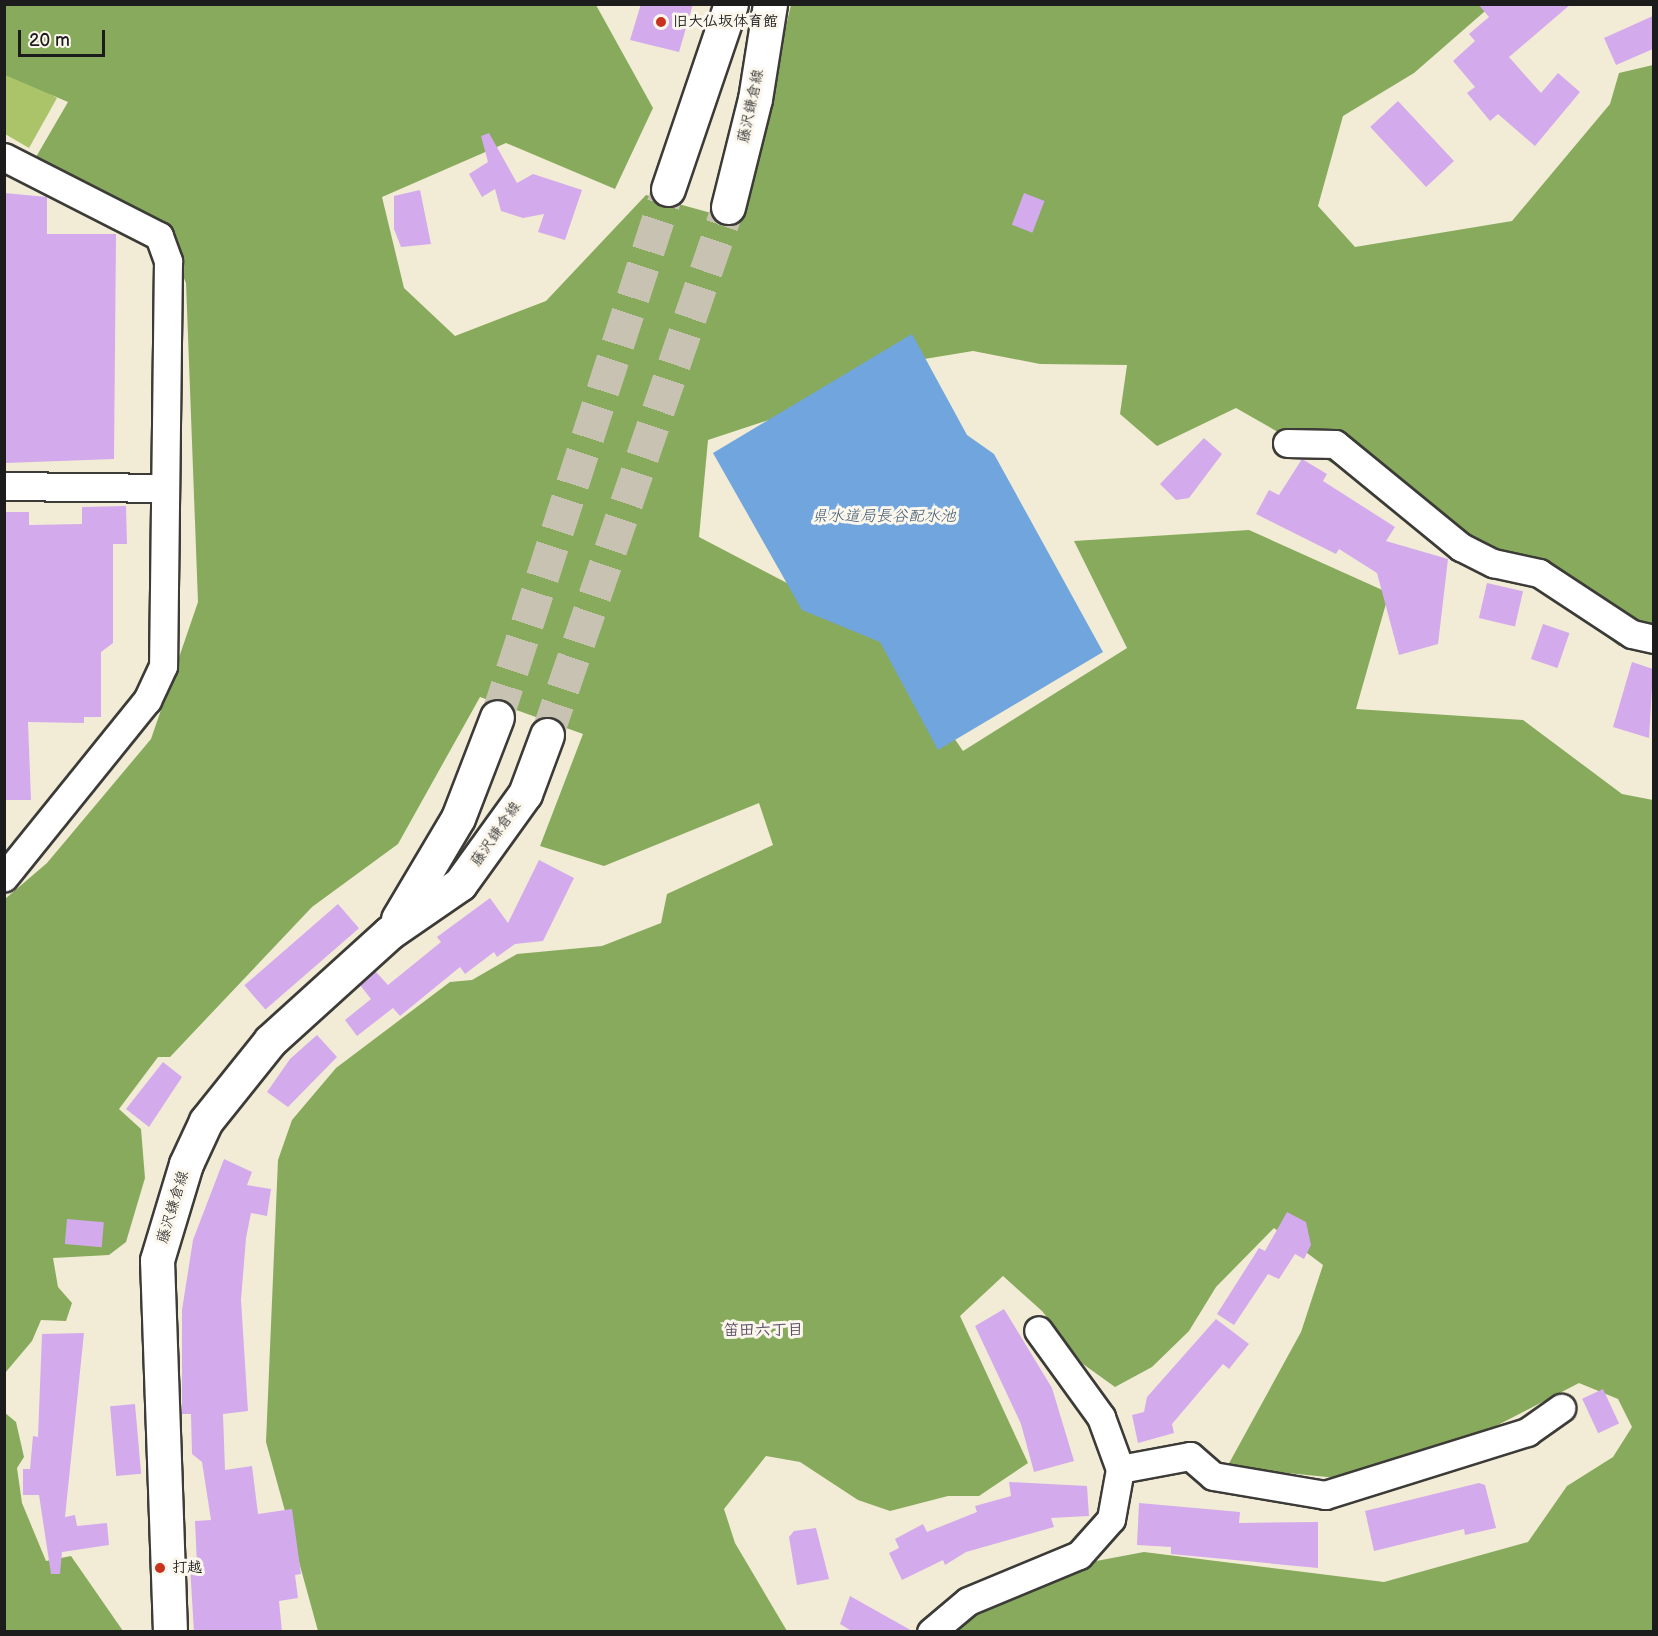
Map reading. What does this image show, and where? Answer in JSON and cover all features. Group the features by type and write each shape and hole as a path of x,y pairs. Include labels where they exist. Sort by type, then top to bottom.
{"main road":[{"path":"668,189 730,4"},
{"name":"藤沢鎌倉線","path":"728,207 755,99 770,4"},
{"name":"藤沢鎌倉線","path":"389,933 458,818 497,717"},
{"name":"藤沢鎌倉線","path":"170,1632 157,1260 168,1214 206,1121 270,1041 389,933 460,884 501,833 525,794 547,735"}],"street":[{"path":"4,157 159,236 168,261 164,488 165,642 157,684 4,877"},
{"path":"1287,443 1335,444 1461,547 1493,563 1539,573 1632,634 1653,639"},
{"path":"4,486 164,488"},
{"path":"931,1632 968,1601 1079,1555 1099,1539 1111,1519 1120,1469 1101,1418 1038,1330"},
{"path":"1120,1469 1190,1456 1213,1476 1325,1495 1527,1432 1561,1408"}],"green space":[{"path":"5,5 596,5 653,108 615,189 506,143 382,197 404,288 455,336 546,301 646,195 740,221 791,5 1492,5 1414,73 1343,116 1318,206 1355,247 1512,221 1610,104 1619,73 1653,65 1653,649 1619,646 1521,571 1236,408 1157,446 1120,414 1127,365 1040,364 973,351 900,363 850,393 708,440 699,537 881,632 963,751 1127,648 1074,541 1249,530 1389,593 1356,709 1523,720 1622,794 1653,800 1653,1631 946,1631 1027,1574 1144,1552 1384,1582 1528,1542 1567,1486 1613,1457 1632,1427 1618,1399 1579,1383 1490,1429 1449,1461 1367,1481 1227,1467 1301,1332 1323,1265 1274,1228 1216,1287 1189,1331 1152,1367 1115,1387 1083,1364 1042,1311 1003,1276 960,1316 1028,1463 979,1496 948,1496 890,1511 858,1500 800,1462 766,1456 724,1509 735,1543 787,1631 318,1631 266,1442 278,1160 292,1120 336,1068 450,982 472,980 517,954 602,946 661,923 667,894 773,845 759,803 604,866 540,846 583,734 480,697 398,844 312,907 170,1057 158,1057 119,1109 141,1129 145,1178 126,1242 109,1255 53,1258 58,1287 72,1303 66,1321 41,1320 32,1341 5,1373 5,899 47,863 151,739 198,602 186,283 161,224 36,157 68,102 5,75"},
{"path":"5,67 57,98 29,148 5,134"},
{"path":"4,1412 16,1422 24,1457 17,1468 22,1503 46,1561 71,1556 123,1631 5,1631"}],"water":[{"name":"県水道局長谷配水池","path":"912,334 967,435 994,454 1103,652 938,750 880,642 802,610 713,453"}],"building":[{"name":"旧大仏坂体育館","path":"641,4 693,4 679,52 630,40"},
{"path":"1478,4 1571,4 1509,57 1541,93 1558,73 1580,92 1535,146 1498,114 1490,121 1467,93 1475,87 1453,61 1475,41 1469,34 1489,17"},
{"path":"1653,16 1653,49 1616,65 1604,38"},
{"path":"1398,101 1454,161 1426,187 1370,127"},
{"path":"489,133 517,183 533,174 582,190 565,240 538,232 544,214 523,218 501,211 495,189 482,197 469,174 488,162 481,136"},
{"path":"420,190 431,244 401,247 394,229 394,196"},
{"path":"4,193 47,197 47,234 116,234 114,459 6,463"},
{"path":"1024,193 1045,201 1032,233 1012,225"},
{"path":"1204,438 1222,454 1189,498 1176,500 1160,484"},
{"path":"1302,459 1327,474 1323,481 1395,527 1386,541 1448,559 1438,644 1399,655 1377,573 1339,549 1336,554 1256,514 1269,490 1279,495"},
{"path":"126,506 127,544 113,544 113,643 101,652 101,717 84,717 84,723 28,722 31,800 4,800 4,512 29,512 29,525 82,524 82,507"},
{"path":"1487,583 1523,591 1515,626 1479,618"},
{"path":"1543,624 1569,633 1557,668 1531,659"},
{"path":"1632,662 1653,669 1649,738 1613,727"},
{"path":"539,860 574,878 543,941 515,944 497,957 494,952 465,974 460,967 400,1016 393,1008 357,1036 345,1020 371,999 360,985 375,971 388,985 441,942 437,937 490,898 508,923"},
{"path":"338,904 359,928 265,1010 244,985"},
{"path":"317,1035 337,1057 288,1107 267,1092 290,1059"},
{"path":"163,1062 182,1077 149,1127 126,1109"},
{"path":"224,1159 252,1172 247,1185 271,1189 267,1216 251,1213 246,1238 241,1300 248,1411 223,1414 225,1470 252,1466 258,1514 292,1509 301,1574 295,1575 298,1598 279,1601 282,1632 194,1632 190,1566 197,1565 195,1521 211,1520 202,1462 192,1454 191,1414 182,1414 182,1310 193,1240"},
{"path":"1287,1212 1306,1222 1311,1245 1304,1259 1295,1254 1279,1279 1268,1274 1234,1325 1217,1314 1259,1248 1265,1251"},
{"path":"67,1219 104,1222 102,1247 65,1244"},
{"path":"1004,1309 1052,1388 1074,1461 1034,1472 1021,1424 975,1326"},
{"path":"1216,1319 1249,1344 1229,1369 1223,1364 1172,1424 1174,1433 1138,1443 1132,1415 1144,1412 1147,1397"},
{"path":"84,1333 65,1517 75,1515 77,1526 107,1523 109,1545 62,1552 60,1574 51,1574 39,1495 23,1495 23,1469 30,1469 33,1436 38,1437 42,1334"},
{"path":"1603,1389 1619,1423 1598,1433 1582,1399"},
{"path":"135,1404 141,1474 116,1476 110,1406"},
{"path":"1009,1482 1087,1486 1089,1516 1051,1518 1054,1527 966,1552 945,1565 943,1560 902,1580 889,1553 899,1548 895,1539 923,1524 927,1532 977,1512 975,1506 1011,1496"},
{"path":"1479,1483 1485,1485 1496,1528 1465,1535 1464,1529 1374,1551 1365,1511"},
{"path":"1139,1503 1240,1512 1239,1523 1318,1522 1318,1568 1171,1554 1171,1547 1137,1545"},
{"path":"816,1528 829,1579 797,1585 789,1537 794,1531"},
{"path":"850,1596 914,1632 853,1632 840,1624"}],"tunnel":[{"path":"497,717 668,189"},
{"path":"547,735 728,207"}],"place":[{"name":"旧大仏坂体育館","path":"661,22"},
{"name":"打越","path":"160,1568"}],"district":[{"name":"笛田六丁目","path":"763,1331"}]}
